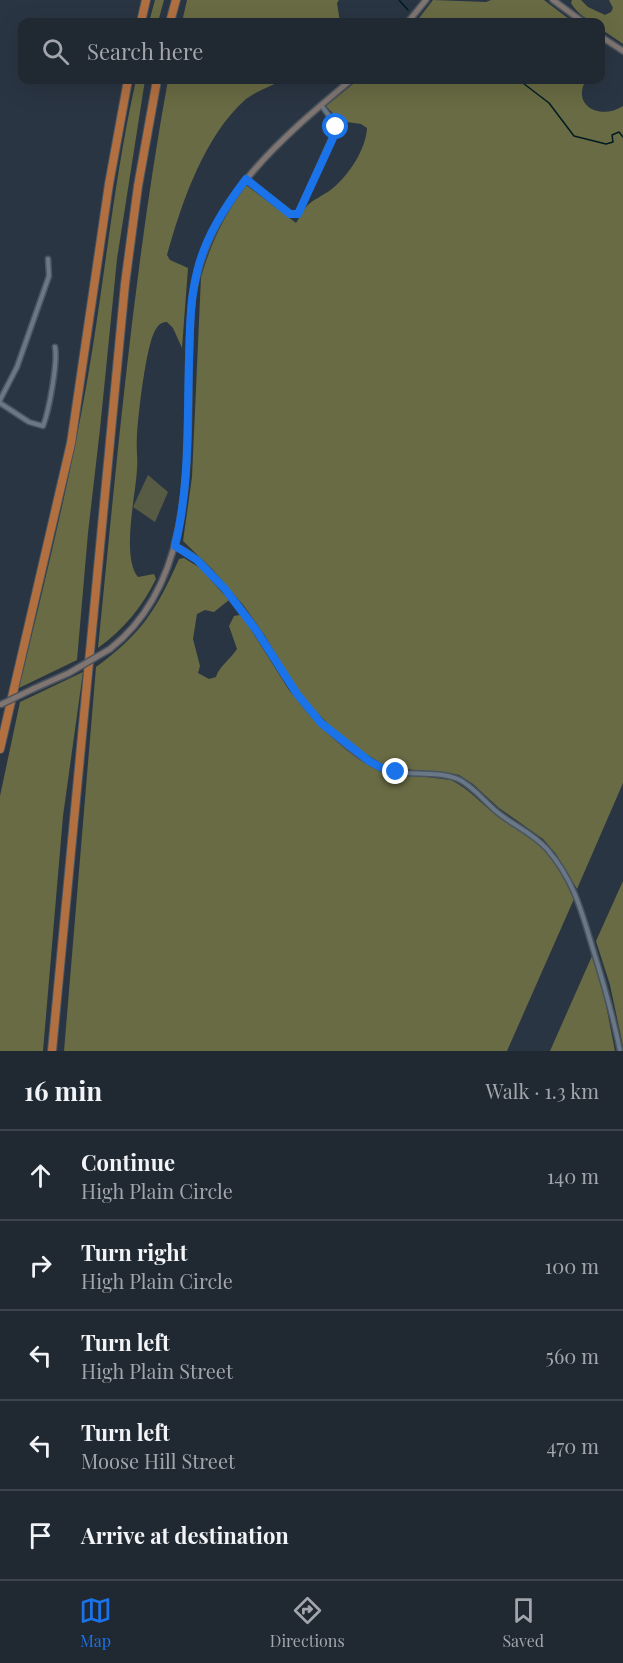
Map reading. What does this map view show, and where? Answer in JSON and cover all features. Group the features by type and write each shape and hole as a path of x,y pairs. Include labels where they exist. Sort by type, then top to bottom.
{"highway":[{"path":"142,18 146,0"},
{"path":"171,18 176,0"},
{"path":"0,749 71,443 109,184 127,84"},
{"path":"52,1051 125,284 136,195 156,84"}],"main road":[{"path":"411,18 426,0"},
{"path":"557,1 578,18"},
{"path":"605,39 623,51"},
{"path":"0,705 69,673 110,649 130,631 153,602 175,546 184,489 191,310 200,261 208,239 246,179 280,141 346,84"}],"street":[{"path":"246,179 290,214 298,214 335,131 333,121 321,105"},
{"path":"48,259 49,276 19,363 0,401 28,422 43,426 56,362 55,347"},
{"path":"175,546 197,560 225,589 256,630 297,694 321,723 369,761 382,768 396,772 447,776 460,780 497,812 532,835 546,848 567,876 579,900 608,997 620,1051"}],"green space":[{"path":"155,0 164,0 159,18 150,18"},
{"path":"187,0 339,0 337,3 339,18 183,18"},
{"path":"433,0 486,2 491,0 544,0 568,18 419,18"},
{"path":"572,0 581,0 588,7 605,15 613,8 609,0 623,0 623,44 605,32 605,18 586,18 571,3"},
{"path":"135,84 144,84 117,259 77,660 19,688 81,415"},
{"path":"167,84 274,84 250,96 231,114 196,171 180,213 167,255 170,260 188,268 182,348 173,328 167,322 158,326 152,337 143,381 131,525 133,568 138,577 154,574 156,579 132,617 98,648 136,292"},
{"path":"353,84 584,84 582,97 590,108 605,112 623,106 623,783 577,889 556,854 543,839 499,808 473,784 459,775 450,773 384,765 356,748 330,726 292,682 244,606 212,569 183,541 192,477 201,277 214,240 231,207 246,185 296,223 307,206 339,183 356,161 364,144 367,128 361,124 340,121 326,106"},
{"path":"148,475 168,492 155,522 133,507"},
{"path":"184,558 200,568 229,600 214,612 205,610 197,614 193,639 200,666 198,673 209,679 216,677 237,649 229,626 234,616 243,617 289,690 319,726 353,754 379,771 451,780 499,817 533,838 554,862 574,899 507,1051 64,1051 96,667 125,644 146,620 163,593 179,559"},
{"path":"83,672 63,816 43,1051 0,1051 0,796 20,702"},
{"path":"623,881 623,1046 610,985 596,941"},
{"path":"592,956 604,995 615,1051 550,1051"}],"waterway":[{"path":"399,0 408,10"},
{"path":"524,84 549,103 574,136 606,144 613,142 612,135 619,132 623,137"}],"route":[{"path":"336,127 298,214 290,214 246,179 232,197 204,249 197,272 191,310 184,489 175,546 197,560 225,589 256,630 297,694 321,723 369,761 396,772"}]}
